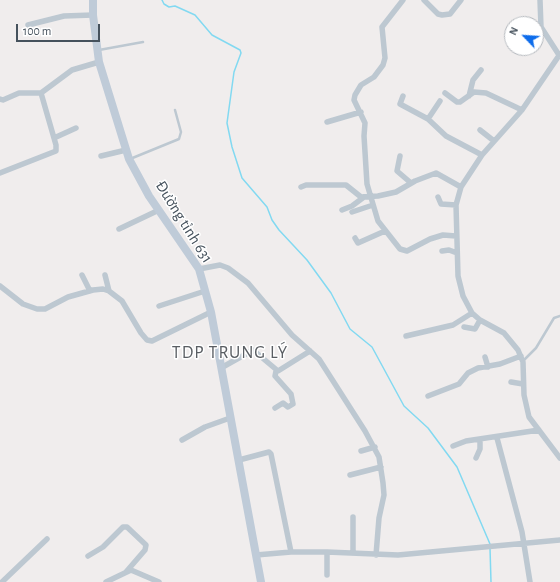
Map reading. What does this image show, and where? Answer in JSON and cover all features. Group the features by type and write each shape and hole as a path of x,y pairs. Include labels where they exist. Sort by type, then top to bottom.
{"main road":[{"name":"Đường tỉnh 631","path":"93,0 96,51 129,159 149,196 199,269 211,312 261,582"}],"street":[{"path":"403,0 382,27 385,58 383,65 374,77 356,91 354,100 365,123 364,140 367,184 378,221 385,232 404,251 414,249 436,237 443,235 456,236"},
{"path":"424,0 442,16 450,14 461,0"},
{"path":"540,0 540,27 560,55 522,110 482,155 461,187 456,206 456,236 460,286 472,313 480,320 504,333 518,350 522,359 523,384 526,407 529,416 560,458"},
{"path":"28,25 64,16 93,15"},
{"path":"1,101 19,93 41,93 72,70 99,62"},
{"path":"469,96 473,80 481,70"},
{"path":"445,93 457,102 464,100 474,92 486,93 522,110"},
{"path":"0,173 55,153 57,150 41,93"},
{"path":"403,96 400,104 428,119 440,132 482,155"},
{"path":"428,119 440,101"},
{"path":"327,122 361,112"},
{"path":"54,138 76,128"},
{"path":"480,130 494,141"},
{"path":"101,156 126,150"},
{"path":"400,156 397,171 411,183"},
{"path":"301,187 306,185 346,185 357,194 364,197 371,197 396,192 411,183 436,173 461,187"},
{"path":"342,210 352,206 364,197"},
{"path":"438,197 441,204 456,206"},
{"path":"352,212 373,205"},
{"path":"119,229 159,210"},
{"path":"355,238 358,243 385,232"},
{"path":"442,251 449,250 457,253"},
{"path":"199,269 220,264 236,273 248,283 292,335 310,351 327,370 375,447 381,467 384,495 379,518 376,555"},
{"path":"82,275 90,291"},
{"path":"105,275 109,291"},
{"path":"0,286 23,304 37,309 45,309 68,297 104,289 122,301 141,333 150,341 160,339 211,312"},
{"path":"158,306 205,291"},
{"path":"406,336 454,325 472,313"},
{"path":"464,327 475,329 480,320"},
{"path":"221,368 253,350 276,371"},
{"path":"276,371 310,351"},
{"path":"485,357 488,367"},
{"path":"428,396 458,384 472,371 522,359"},
{"path":"275,408 283,403 288,407 293,404 291,394 275,376 276,371"},
{"path":"511,382 523,384"},
{"path":"182,440 205,427 230,418"},
{"path":"452,446 466,441 497,438 538,430"},
{"path":"497,438 524,543 530,582"},
{"path":"476,458 480,449 480,440"},
{"path":"361,451 375,447"},
{"path":"239,460 269,452 271,454 291,552"},
{"path":"350,475 381,467"},
{"path":"353,517 353,553"},
{"path":"88,556 103,547 123,527 127,527 146,545 144,550 126,572"},
{"path":"2,582 47,539"},
{"path":"256,555 291,552 327,552 398,555 560,540"},
{"path":"327,552 327,575"},
{"path":"106,582 126,572 135,571 148,579 159,582"}],"lane":[{"path":"96,51 143,42"},
{"path":"129,159 179,138 182,132 175,110"},
{"path":"522,359 536,348 554,318 560,316"}],"waterway":[{"path":"162,0 164,4 169,7 175,6 195,15 212,35 240,50 241,53 234,72 227,123 232,147 242,178 267,207 272,220 279,230 307,260 331,293 350,329 372,347 404,406 428,428 457,467 490,544"},
{"path":"490,548 491,582"}],"district":[{"name":"TDP TRUNG LÝ","path":"230,353"}]}
